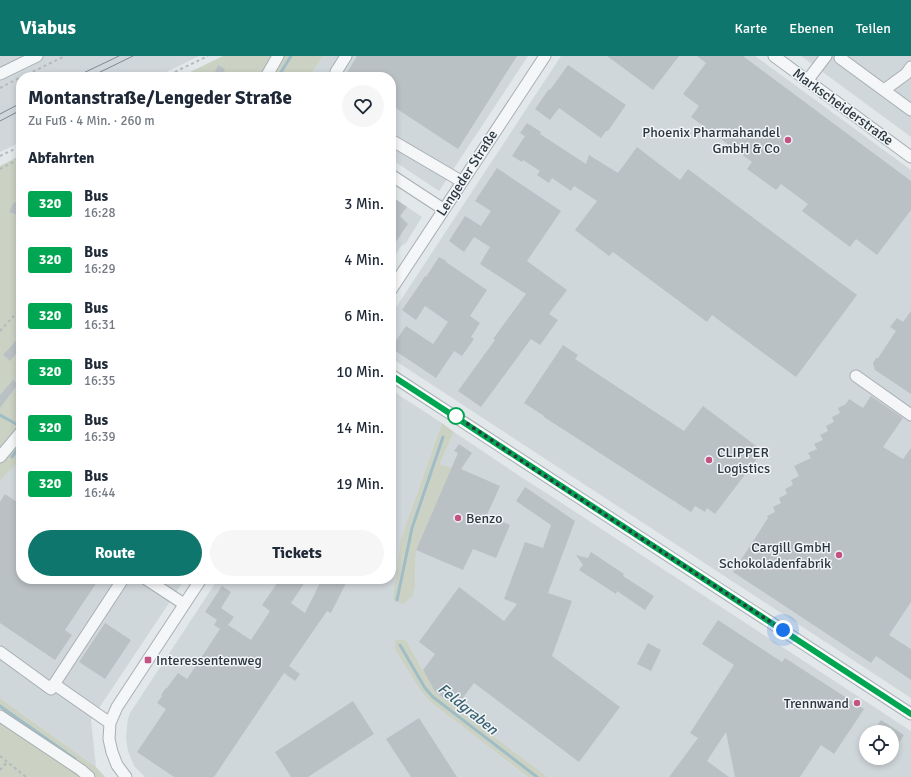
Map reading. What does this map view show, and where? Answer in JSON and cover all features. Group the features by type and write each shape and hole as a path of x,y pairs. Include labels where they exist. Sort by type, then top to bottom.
{"street":[{"path":"0,74 37,56"},
{"path":"269,72 278,56"},
{"path":"336,72 346,56"},
{"name":"Lengeder Straße","path":"396,282 545,56"},
{"name":"Markscheiderstraße","path":"774,56 910,154"},
{"path":"807,81 826,56"},
{"path":"842,56 840,58 911,110"},
{"path":"884,90 906,74 911,68"},
{"path":"396,143 461,182"},
{"path":"396,178 444,209"},
{"path":"856,376 911,415"},
{"path":"396,378 911,714"},
{"path":"0,458 16,438"},
{"path":"0,652 51,689 120,584"},
{"path":"154,584 184,604"},
{"path":"126,777 117,765 112,752 109,738 110,723 117,707 198,584"},
{"path":"54,684 110,723"},
{"path":"0,716 81,770 89,777"}],"path":[{"path":"31,72 65,56"},
{"path":"174,72 208,56"},
{"path":"0,88 16,80"},
{"path":"0,156 16,148"},
{"path":"0,170 16,160"},
{"path":"0,331 16,313"},
{"path":"0,756 26,777"},
{"path":"0,770 7,762"}],"shaded area":[{"path":"0,56 199,56 166,72 16,72 16,144 0,152"},
{"path":"223,56 323,56 312,72 190,72"},
{"path":"323,56 528,56 439,191 396,162 396,72 312,72"},
{"path":"561,56 755,56 911,170 911,698 396,361 396,307"},
{"path":"801,56 911,56 911,137"},
{"path":"16,158 16,464 0,481 0,166"},
{"path":"396,199 422,217 406,243 401,246 396,254"},
{"path":"396,393 442,423 410,513 415,586 416,550 451,468 440,464 454,432 911,731 911,777 548,777 435,692 406,640 395,640 395,650 420,690 429,701 528,777 145,777 134,766 128,751 126,738 130,713 215,584 396,584"},
{"path":"442,423 454,432 440,464 452,468 416,550 415,586 413,596 403,604 393,600 401,539"},
{"path":"16,464 16,584 182,584 91,720 96,767 0,698 0,481"},
{"path":"395,640 406,640 435,692 548,777 528,777 429,701 420,690 395,650"},
{"path":"0,698 96,767 105,777 0,777"}],"building":[{"path":"357,56 517,56 458,149 396,108 396,72 347,72"},
{"path":"607,56 679,56 653,90"},
{"name":"Phoenix Pharmahandel GmbH & Co","path":"697,56 743,56 911,181 911,210 877,255 856,239 850,247 802,211 808,204 781,184 776,190 747,169 752,162 691,117 699,106 683,94 706,63"},
{"path":"218,65 225,69 224,72 215,72"},
{"path":"568,65 626,105 608,131 606,131 601,138 559,108 550,120 535,109"},
{"path":"527,123 541,132 540,134 586,164 589,155 618,173 637,147 680,180 688,169 857,295 796,377 712,315 707,322 613,252 609,256 575,230 597,201 574,186 571,191 552,178 549,183 537,175 540,171 523,160 522,162 512,156 525,136 520,133"},
{"path":"497,168 561,211 527,261 567,290 549,314 558,320 540,345 531,339 481,407 458,391 526,294 480,264 490,247 474,237 464,252 449,241 465,216 481,226 491,211 475,201"},
{"path":"396,199 407,207 400,216 408,224 396,242"},
{"path":"14,202 16,203 16,215 9,212"},
{"path":"439,257 487,290 470,316 480,323 471,337 474,339 462,356 454,351 436,378 396,351 396,341 406,326 433,344 448,322 425,306 416,320 402,310 425,276 426,277"},
{"path":"911,311 911,394 875,370 873,363 896,331 890,327 897,318 903,322"},
{"path":"16,341 16,354 10,361 3,355"},
{"path":"563,345 578,355 575,359 684,431 703,406 763,451 715,514 707,508 705,512 695,506 691,512 524,403"},
{"path":"13,380 16,382 16,387 0,408 0,395"},
{"name":"Cargill GmbH Schokoladenfabrik","path":"871,396 903,418 883,447 903,459 911,448 911,602 889,635 911,649 911,680 876,656 871,663 733,572 768,518 767,516 775,512 773,507 781,503 779,498 787,494 785,489 793,485 791,480 799,476 794,466 811,458 808,453 817,449 814,444 823,440 820,435 828,431 826,426 834,422 832,417 840,413 838,408 846,404 849,399 863,408"},
{"name":"Benzo","path":"459,444 472,453 461,469 500,486 487,515 510,525 496,558 473,549 463,570 416,550 458,453 454,451"},
{"path":"525,487 575,521 548,593 572,601 552,656 620,707 579,762 474,683 456,707 435,692 423,670 435,654 419,642 459,587 504,621 517,604 504,599 525,542 543,548 551,525 516,501"},
{"path":"5,494 16,502 16,584 96,584 65,630 72,635 55,660 0,623 0,502"},
{"path":"591,552 624,574 623,576 654,596 645,610 617,591 616,594 579,570 583,565 576,555 588,558"},
{"path":"277,584 304,584 291,603 305,613 320,584 346,584 331,613 327,611 289,666 300,674 295,681 284,673 214,777 174,777 137,752 166,709 157,703 162,696 161,695 178,673 187,679 220,629 214,625 217,620 205,612 222,586 231,592 221,608 234,617 228,625 251,640 270,611 262,605"},
{"path":"718,620 782,662 785,658 864,709 834,754 821,745 800,777 735,777 726,732 707,761 729,777 669,777 698,738 690,733 734,665 702,644"},
{"path":"105,623 131,640 105,679 79,662"},
{"path":"648,643 661,650 651,671 637,664"},
{"path":"353,701 374,734 308,777 291,777 275,752"},
{"path":"419,718 457,777 411,777 386,739"},
{"path":"881,720 889,725 878,725"},
{"path":"899,732 904,735 899,743"}],"waterway":[{"path":"281,72 291,56"},
{"path":"0,415 16,424"},
{"name":"Feldgraben","path":"397,600 412,528 443,437"},
{"path":"12,457 16,452"},
{"name":"Feldgraben","path":"400,645 425,688 433,697 537,777"},
{"path":"0,706 75,759"}],"tram line":[{"path":"85,72 119,56"},
{"path":"100,72 133,56"},
{"path":"0,114 16,106"},
{"path":"0,121 16,113"}],"bus line":[{"name":"320","path":"396,378 911,714"}],"place":[{"name":"Phoenix Pharmahandel GmbH & Co","path":"788,140"},
{"name":"CLIPPER Logistics","path":"709,460"},
{"name":"Benzo","path":"458,518"},
{"name":"Cargill GmbH Schokoladenfabrik","path":"839,555"},
{"name":"Interessentenweg","path":"148,660"},
{"name":"Trennwand","path":"857,703"}],"route":[{"path":"456,416 528,465 783,630"}]}
